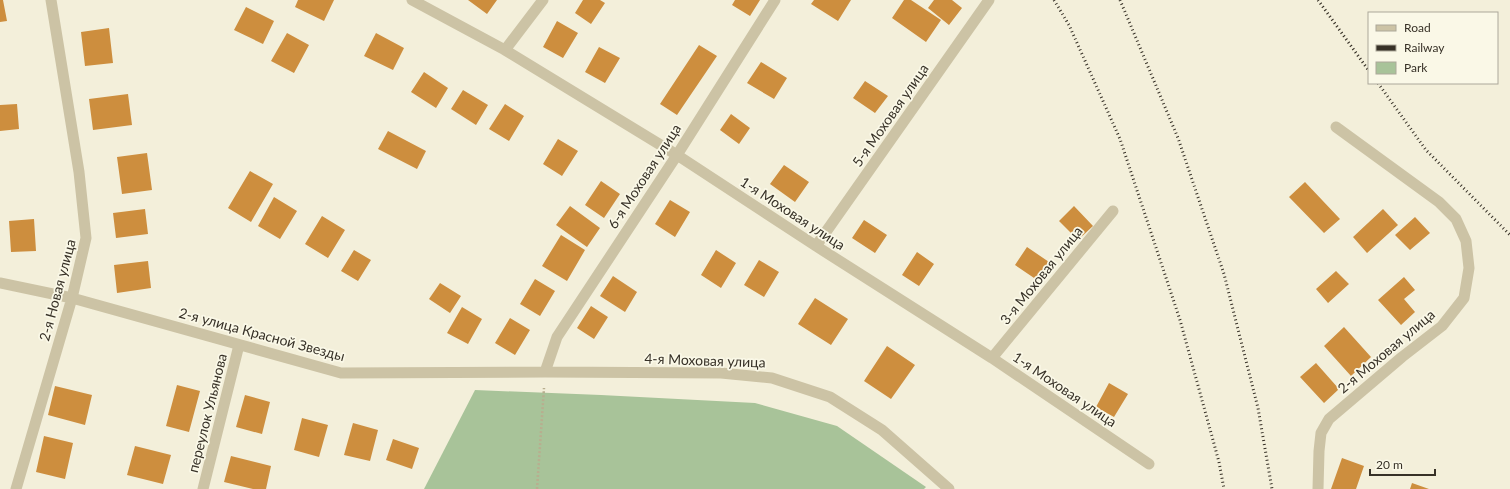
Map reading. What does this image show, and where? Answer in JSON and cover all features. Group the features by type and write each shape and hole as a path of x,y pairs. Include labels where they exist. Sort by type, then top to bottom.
{"street":[{"name":"2-я Новая улица","path":"16,489 72,298 86,238 79,172 51,0"},
{"name":"1-я Моховая улица","path":"412,0 505,50 677,154 816,246 992,358 1149,464"},
{"path":"505,50 543,0"},
{"name":"6-я Моховая улица","path":"545,372 557,337 677,154 775,0"},
{"name":"5-я Моховая улица","path":"816,246 989,0"},
{"name":"2-я Моховая улица","path":"1318,489 1318,462 1321,433 1329,419 1402,357 1442,326 1464,298 1469,268 1466,241 1456,219 1439,202 1336,127"},
{"name":"3-я Моховая улица","path":"992,358 1113,211"},
{"name":"2-я улица Красной Звезды","path":"0,283 72,298 341,373 545,372"},
{"name":"переулок Ульянова","path":"203,489 240,345"},
{"name":"4-я Моховая улица","path":"545,372 721,373 772,378 830,397 882,430 949,489"}],"path":[{"path":"537,489 545,372"}],"green space":[{"path":"475,390 755,403 837,426 926,487 924,489 424,489"}],"building":[{"path":"0,0 3,0 7,21 0,22"},
{"path":"298,0 334,0 324,21 295,7"},
{"path":"468,0 497,0 487,14"},
{"path":"583,0 600,0 605,3 591,24 575,13"},
{"path":"735,0 760,0 750,16 732,5"},
{"path":"814,0 851,0 838,21 811,4"},
{"path":"904,0 911,0 941,20 926,42 892,18"},
{"path":"934,0 952,0 962,8 949,25 928,8"},
{"path":"246,7 274,21 263,44 234,30"},
{"path":"557,21 578,33 563,58 543,47"},
{"path":"109,28 113,63 85,66 81,32"},
{"path":"287,33 309,45 294,73 271,61"},
{"path":"376,33 404,48 393,70 364,56"},
{"path":"699,45 717,56 677,115 660,104"},
{"path":"599,47 620,58 605,83 585,72"},
{"path":"761,62 787,78 774,99 747,83"},
{"path":"424,72 448,88 436,108 411,92"},
{"path":"865,81 888,96 875,113 853,98"},
{"path":"463,90 488,105 476,125 451,109"},
{"path":"128,94 132,125 93,130 89,99"},
{"path":"17,104 19,129 0,131 0,105"},
{"path":"505,104 524,116 509,141 489,129"},
{"path":"731,114 750,128 739,144 720,130"},
{"path":"388,131 426,151 417,169 378,149"},
{"path":"558,139 578,151 562,176 543,164"},
{"path":"147,153 152,190 122,194 117,157"},
{"path":"784,165 809,182 795,202 770,184"},
{"path":"250,171 273,184 251,222 228,208"},
{"path":"601,181 620,194 604,218 585,205"},
{"path":"1305,182 1340,219 1324,233 1289,197"},
{"path":"274,197 297,211 280,239 258,226"},
{"path":"670,200 690,212 675,237 655,224"},
{"path":"570,206 600,228 587,247 556,225"},
{"path":"1074,206 1093,226 1078,240 1059,221"},
{"path":"145,209 148,234 116,238 113,213"},
{"path":"1383,209 1398,225 1367,253 1353,237"},
{"path":"322,216 345,230 328,258 305,244"},
{"path":"1415,217 1430,233 1410,250 1395,235"},
{"path":"34,219 36,251 11,252 9,221"},
{"path":"864,220 887,235 875,253 852,238"},
{"path":"561,235 585,250 567,281 542,266"},
{"path":"1027,247 1049,262 1037,280 1015,265"},
{"path":"354,250 371,260 358,281 341,271"},
{"path":"716,250 736,263 721,288 701,275"},
{"path":"917,252 934,264 919,286 902,275"},
{"path":"759,260 779,272 764,297 744,285"},
{"path":"148,261 151,288 117,293 114,265"},
{"path":"1336,271 1349,284 1328,303 1316,289"},
{"path":"613,276 637,292 625,312 600,296"},
{"path":"1404,277 1415,290 1404,299 1415,312 1401,325 1378,300"},
{"path":"535,279 555,291 540,316 520,304"},
{"path":"440,283 461,296 450,313 429,299"},
{"path":"815,298 848,319 831,345 798,324"},
{"path":"591,306 608,317 594,339 577,328"},
{"path":"462,307 482,319 468,344 447,333"},
{"path":"510,318 530,330 515,355 495,343"},
{"path":"1344,327 1371,357 1351,376 1324,346"},
{"path":"887,346 915,365 891,399 864,381"},
{"path":"1316,363 1339,389 1324,403 1300,377"},
{"path":"1109,383 1128,394 1114,417 1096,407"},
{"path":"177,385 200,391 189,432 166,426"},
{"path":"55,386 92,395 85,425 48,415"},
{"path":"245,395 270,402 262,434 236,427"},
{"path":"302,418 328,425 319,457 294,450"},
{"path":"353,423 378,430 370,461 344,455"},
{"path":"44,436 73,443 65,479 36,472"},
{"path":"393,439 419,448 412,469 386,460"},
{"path":"135,446 171,455 163,484 127,475"},
{"path":"231,456 271,466 266,489 253,489 224,482"},
{"path":"1342,458 1364,466 1356,489 1331,489"},
{"path":"1412,483 1429,489 1410,489"}],"railway":[{"path":"1054,0 1069,25 1120,139 1180,320 1219,462 1224,489"},
{"path":"1120,0 1178,138 1224,274 1258,408 1272,489"},
{"path":"1318,0 1368,70"},
{"path":"1379,84 1426,150 1510,235"}]}
